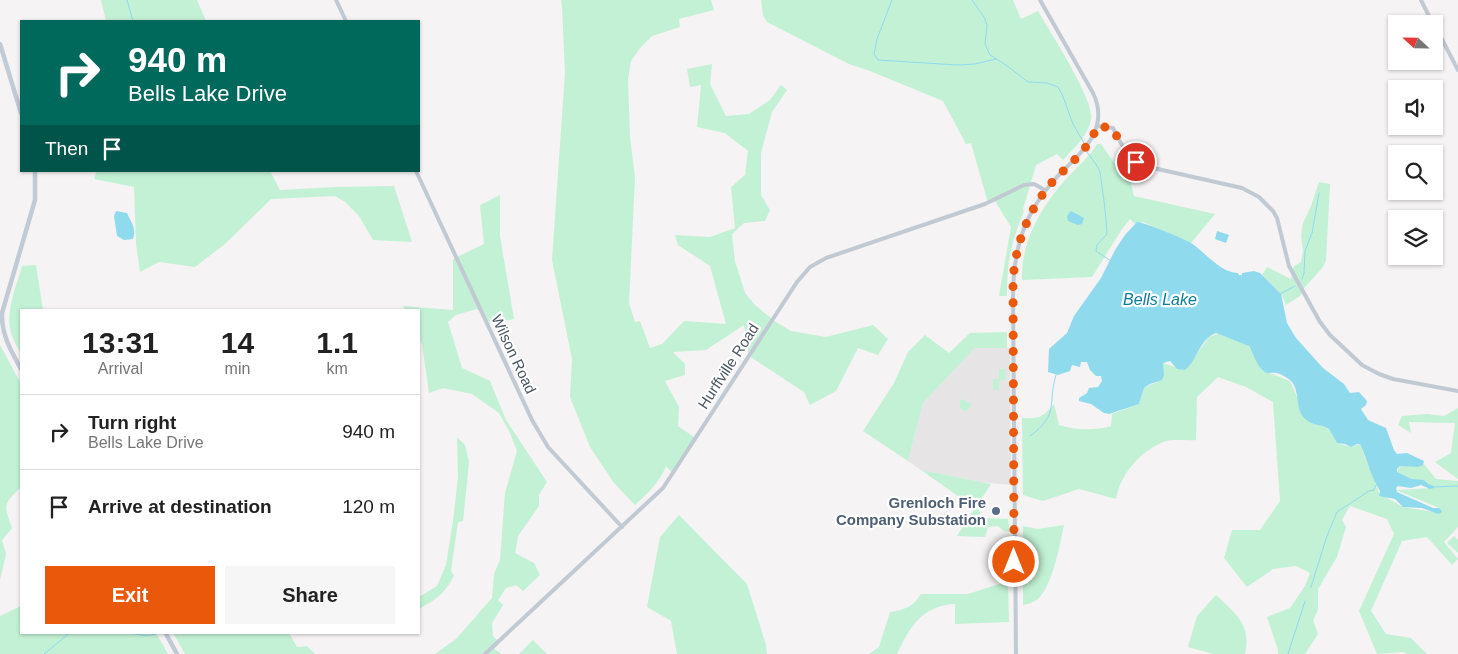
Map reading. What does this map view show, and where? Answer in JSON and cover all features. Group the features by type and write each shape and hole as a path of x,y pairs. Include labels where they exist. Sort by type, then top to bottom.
{"main road":[{"path":"0,44 20,109"},
{"path":"20,367 6,339 1,323 2,313 35,200 35,172"},
{"path":"166,634 177,654"}],"street":[{"path":"336,0 346,20"},
{"path":"1016,654 1013,280 1016,257 1023,230 1034,207 1045,190 1089,143 1097,126 1099,112 1095,98 1040,0"},
{"path":"1421,0 1429,15"},
{"path":"1443,41 1458,70"},
{"path":"1097,126 1112,128 1126,152 1140,165 1242,188 1255,194 1273,210 1281,230 1287,263 1320,322 1362,365 1388,378 1458,391"},
{"name":"Wilson Road","path":"416,172 542,438 548,447 622,527"},
{"name":"Hurffville Road","path":"485,654 656,496 670,479 797,282 810,267 826,258 985,204 1024,185 1034,184 1045,190"}],"shaded area":[{"path":"975,348 1010,348 1011,485 981,482 921,470 908,461 923,403"}],"green space":[{"path":"101,0 197,0 206,20 106,20"},
{"path":"561,0 711,0 714,10 679,19 680,27 652,36 631,61 628,79 630,137 635,178 629,303 635,322 640,321 650,348 662,344 684,321 726,324 710,266 678,245 675,235 710,237 735,228 731,187 745,175 748,151 725,133 697,127 701,85 690,87 687,69 712,64 710,84 726,116 749,114 770,100 781,85 787,90 772,112 761,153 761,195 770,210 765,221 744,223 732,234 735,261 745,293 755,305 773,320 791,331 826,337 873,325 888,339 878,355 858,348 836,391 810,405 804,392 749,356 744,325 706,350 673,352 685,364 685,375 665,381 679,407 678,426 697,439 673,474 666,466 657,482 635,505 614,483 590,447 570,397 572,359 552,260 565,73"},
{"path":"761,0 1013,0 1021,19 1038,11 1079,82 1086,97 1091,119 1084,136 1063,160 1057,154 1036,165 1011,252 1007,296 999,296 1011,227 995,201 988,203 971,143 966,144 943,101 849,64 767,22 763,15"},
{"path":"1097,144 1101,144 1119,170 1127,167 1134,196 1215,214 1191,243 1143,222 1135,224 1130,219 1092,277 1022,280 1025,251 1029,237 1042,211 1059,187"},
{"path":"97,172 271,172 280,190 394,186 412,242 373,240 359,216 345,202 335,196 271,199 225,244 195,267 159,262 140,272 136,244 134,187 94,179"},
{"path":"1319,182 1330,184 1326,260 1323,267 1305,287 1300,296 1286,305 1281,294 1262,275 1267,267 1291,279 1293,267 1301,262 1303,223"},
{"path":"500,195 500,236 514,319 491,324 477,309 456,315 448,322 462,368 490,381 506,420 547,482 539,495 539,506 518,536 515,553 534,563 540,575 523,591 516,585 506,588 498,600 503,605 492,623 493,636 500,643 494,649 502,654 435,654 456,639 492,598 494,574 500,560 505,493 517,451 499,413 472,394 443,388 429,393 420,340 420,309 404,309 403,306 453,310 453,259 484,244 480,205"},
{"path":"36,265 43,309 20,309 20,352 12,336 9,318 22,266"},
{"path":"1007,332 1007,348 975,348 923,403 908,461 863,431 894,383 908,352 925,335 949,353 970,333"},
{"path":"1218,334 1248,345 1264,371 1290,381 1307,420 1329,429 1337,443 1351,447 1360,444 1379,493 1403,507 1440,513 1439,508 1396,490 1432,488 1397,472 1400,466 1424,464 1436,479 1458,481 1458,527 1444,542 1458,559 1452,565 1427,537 1402,541 1371,611 1386,634 1411,638 1427,654 1407,654 1403,652 1377,654 1359,611 1394,534 1387,519 1350,506 1342,520 1346,527 1337,557 1318,589 1318,610 1313,620 1318,634 1305,654 1278,654 1267,617 1290,608 1305,586 1310,573 1296,566 1273,569 1247,587 1224,558 1232,530 1260,530 1280,501 1273,402 1246,387 1218,377 1197,397 1196,440 1165,441 1153,447 1138,459 1126,473 1116,499 1079,489 1043,501 1023,495 1022,418 1041,416 1054,404 1059,425 1085,429 1099,429 1111,426 1112,414 1139,404 1144,388 1163,379 1163,363 1185,370 1209,337"},
{"path":"0,345 20,382 20,488 8,501 6,509 12,528 2,540 6,554 0,580"},
{"path":"999,369 1005,369 1006,380 999,380 999,390 993,390 993,379 999,379"},
{"path":"963,399 971,404 970,408 965,411 960,408 960,400"},
{"path":"1458,408 1458,479 1435,462 1451,453 1455,423 1409,422 1411,433 1398,425 1402,416 1427,414 1444,416"},
{"path":"457,437 465,445 469,462 463,521 458,522 451,571 454,576 440,596 420,608 420,596 437,586 446,565 458,477"},
{"path":"921,470 991,484 978,504 981,518 1008,519 1010,532 1004,531 998,526 988,527 985,537 957,536 975,508"},
{"path":"679,515 747,584 766,645 767,654 677,654 671,621 647,607 660,537"},
{"path":"1064,525 1058,554 1046,587 1041,596 1035,601 1023,605 1023,526 1038,529"},
{"path":"1454,536 1458,540 1458,553 1447,543"},
{"path":"1008,581 1009,622 955,624 955,604 944,606 926,613 912,626 897,654 869,654 879,647 890,612 908,607 921,594 968,594"},
{"path":"1216,595 1235,614 1244,627 1247,644 1245,654 1213,654 1188,647 1197,616"},
{"path":"20,606 20,634 157,634 168,654 0,654 0,616"},
{"path":"174,634 290,634 297,647 307,646 315,654 185,654"},
{"path":"533,640 547,654 519,654"}],"water":[{"path":"116,211 127,213 134,229 133,239 124,240 117,236 114,216"},
{"path":"1071,211 1084,218 1082,224 1078,225 1068,221 1067,216"},
{"name":"Bells Lake","path":"1137,222 1157,228 1194,245 1226,270 1238,273 1239,275 1254,271 1260,273 1281,294 1287,323 1296,338 1323,368 1344,384 1350,393 1359,392 1367,401 1366,405 1361,409 1368,420 1386,428 1397,454 1407,453 1424,461 1423,465 1418,467 1400,466 1397,472 1412,479 1424,480 1434,486 1434,488 1430,489 1421,485 1411,488 1398,486 1396,488 1397,492 1433,508 1439,508 1442,511 1441,513 1438,514 1422,508 1403,507 1395,499 1379,496 1380,491 1360,444 1351,447 1337,443 1329,429 1305,419 1290,380 1279,374 1266,373 1257,363 1249,346 1216,333 1206,340 1185,370 1177,369 1170,361 1163,363 1164,375 1162,380 1144,388 1139,404 1109,414 1104,413 1091,404 1079,401 1079,398 1087,393 1089,388 1098,387 1102,381 1101,376 1096,376 1090,370 1087,362 1081,362 1080,367 1072,365 1070,371 1058,375 1048,372 1049,349 1067,333 1074,316 1101,278 1115,250"},
{"path":"1217,231 1229,235 1226,243 1215,239"}],"waterway":[{"path":"127,0 133,20"},
{"path":"892,0 877,39 874,54 878,60 957,65 975,64 996,59"},
{"path":"972,0 984,17 987,25 985,44 990,55 1028,82 1047,83 1058,87 1073,124 1084,143"},
{"path":"1087,152 1100,172 1106,218 1107,234 1097,245 1096,251 1111,261"},
{"path":"1302,279 1305,251 1312,233 1319,193"},
{"path":"1280,294 1295,286"},
{"path":"1030,436 1049,415 1056,375"},
{"path":"1311,587 1327,536 1337,512 1369,491 1374,490 1376,485"},
{"path":"1434,487 1458,486"},
{"path":"1288,654 1305,601"},
{"path":"44,654 69,634"},
{"path":"136,634 155,634"}],"place":[{"name":"Grenloch Fire Company Substation","path":"996,511"}],"route":[{"path":"1014,562 1013,280 1021,236 1030,214 1045,190 1089,143 1097,126 1112,128 1126,152 1136,162"}]}
